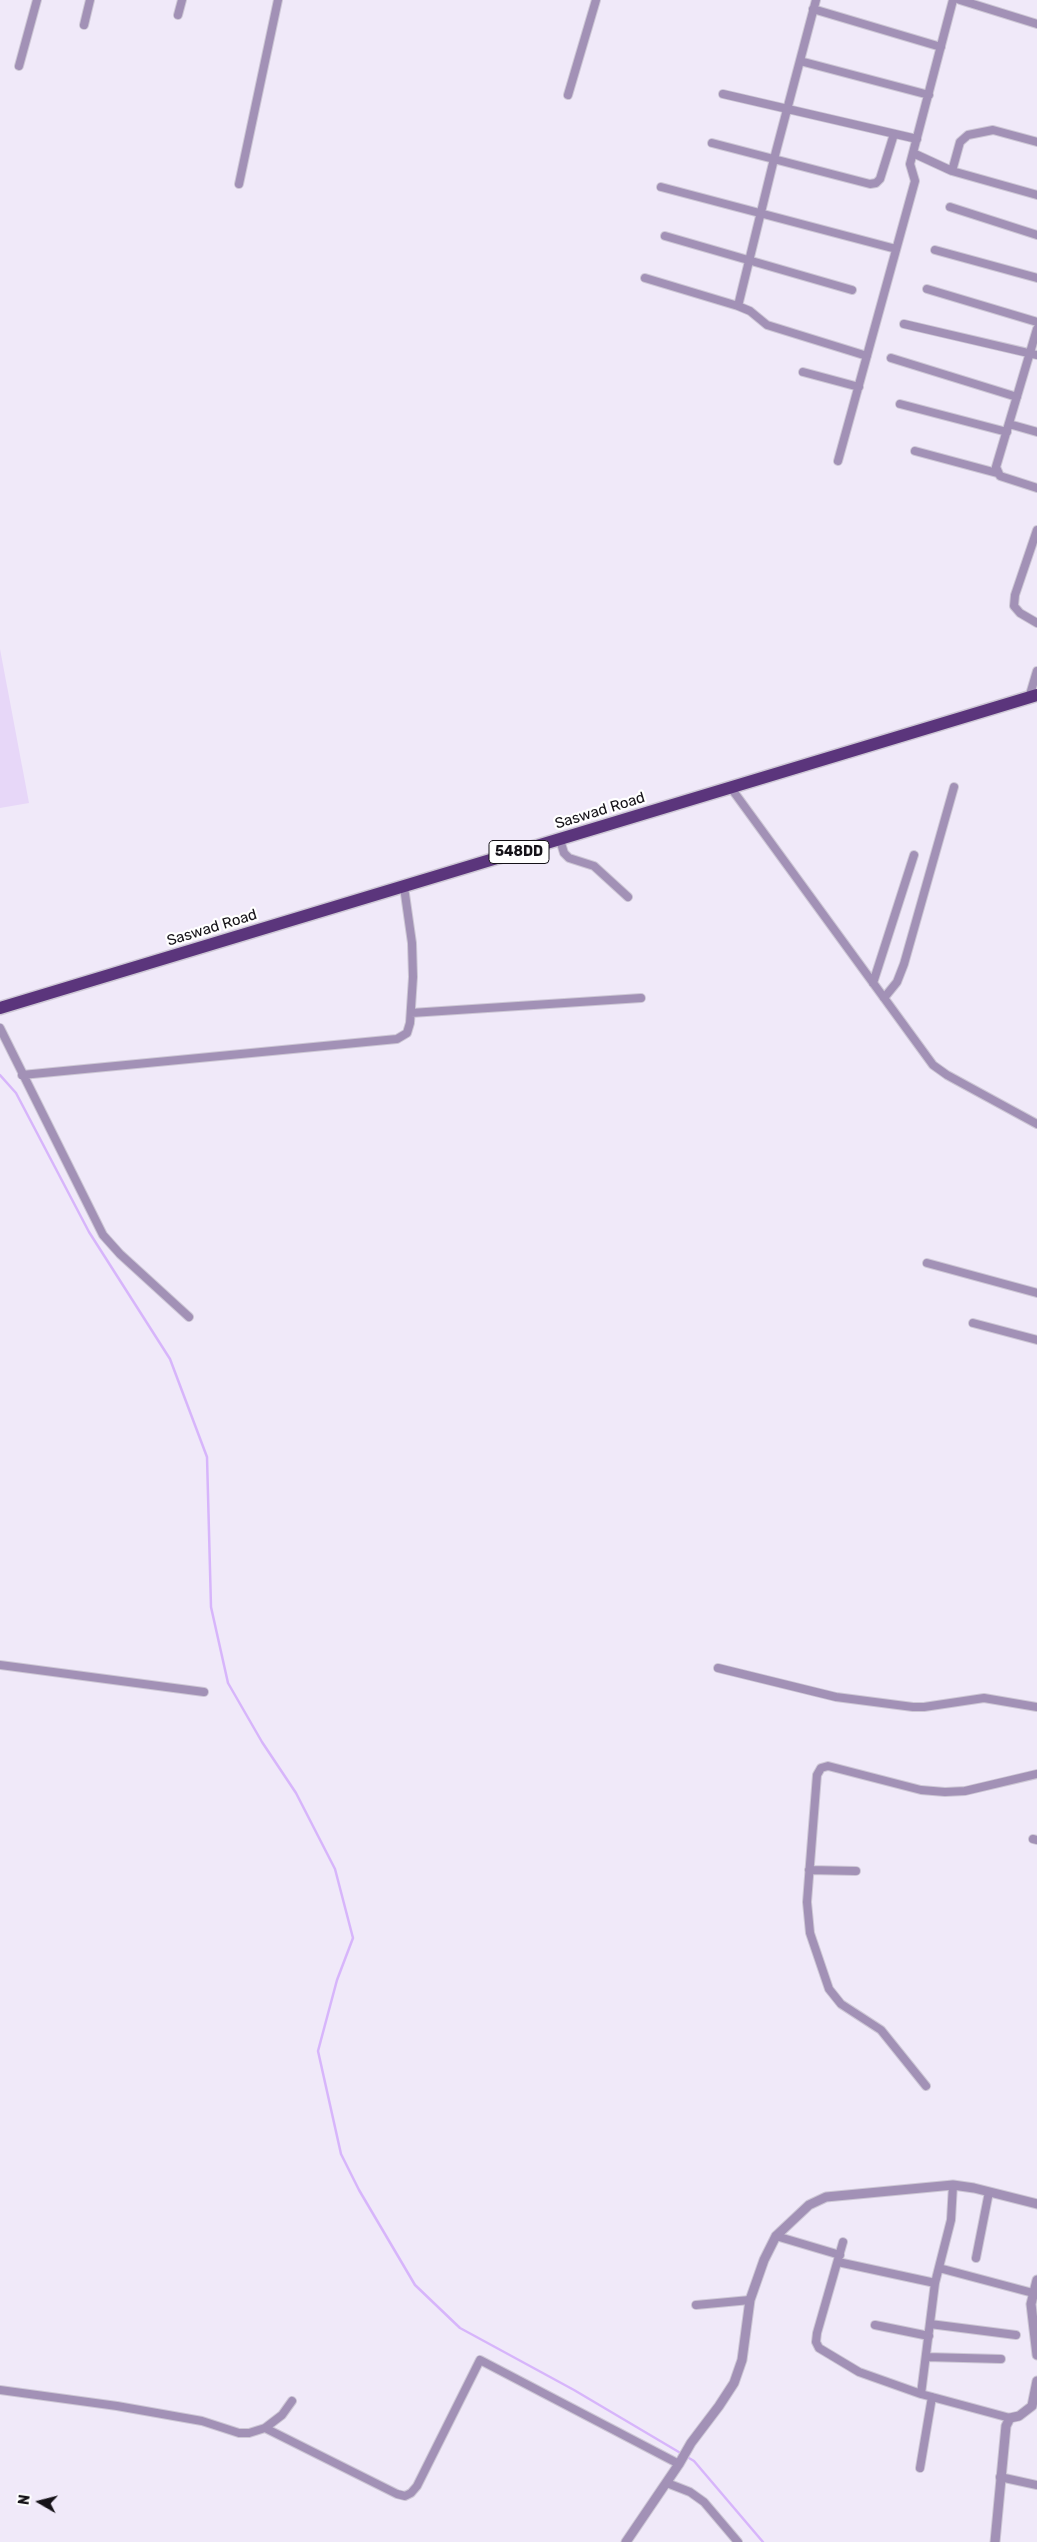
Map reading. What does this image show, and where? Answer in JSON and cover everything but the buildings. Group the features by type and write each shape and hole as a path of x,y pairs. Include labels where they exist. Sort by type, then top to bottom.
{"highway":[{"name":"Saswad Road","path":"0,1008 1033,697"}],"street":[{"path":"19,66 36,0"},
{"path":"84,25 90,0"},
{"path":"178,15 182,0"},
{"path":"239,184 278,0"},
{"path":"568,95 596,0"},
{"path":"738,306 816,0"},
{"path":"838,461 915,181 910,168 913,153 954,0"},
{"path":"960,0 1037,24"},
{"path":"814,8 941,47"},
{"path":"800,61 929,94"},
{"path":"722,94 917,139"},
{"path":"952,171 960,142 968,135 993,130 1037,142"},
{"path":"712,143 870,184 876,183 880,179 894,134"},
{"path":"913,153 952,171 1037,195"},
{"path":"662,187 896,249"},
{"path":"950,207 1037,235"},
{"path":"666,236 852,290"},
{"path":"936,250 1037,278"},
{"path":"645,278 738,306 750,311 767,325 867,356"},
{"path":"927,289 1037,322"},
{"path":"904,324 1033,354"},
{"path":"997,473 996,467 1017,397 1033,354 1037,329"},
{"path":"891,358 1017,397"},
{"path":"803,372 859,387"},
{"path":"900,404 1008,428 1037,432"},
{"path":"915,451 997,473 1037,488"},
{"path":"1037,530 1015,595 1014,606 1020,613 1037,623"},
{"path":"1033,697 1037,671"},
{"path":"884,998 897,982 904,964 954,787"},
{"path":"731,788 933,1065 947,1075 1037,1124"},
{"path":"560,840 564,853 569,858 594,866 628,897"},
{"path":"874,983 914,855"},
{"path":"22,1075 397,1039 407,1033 411,1013 412,943 404,887"},
{"path":"411,1013 640,998"},
{"path":"0,1028 103,1234 120,1254 189,1317"},
{"path":"927,1262 1037,1292"},
{"path":"973,1323 1037,1340"},
{"path":"0,1665 204,1692"},
{"path":"718,1668 836,1696 913,1707 936,1706 984,1698 1037,1707"},
{"path":"926,2086 881,2030 841,2004 829,1989 810,1933 807,1902 817,1775 821,1768 828,1766 921,1790 945,1792 965,1791 1037,1774"},
{"path":"809,1870 856,1870"},
{"path":"921,2394 935,2283 951,2220 953,2185"},
{"path":"626,2542 667,2483 691,2443 734,2383 742,2360 750,2300 764,2260 776,2236 809,2205 826,2197 953,2185 1037,2204"},
{"path":"976,2258 989,2192"},
{"path":"776,2236 839,2258 935,2283"},
{"path":"843,2242 817,2333 816,2342 819,2348 859,2372 921,2394 1010,2418 1026,2412 1032,2406 1037,2381"},
{"path":"939,2268 1033,2293"},
{"path":"1037,2280 1031,2304 1037,2356"},
{"path":"696,2305 750,2300"},
{"path":"930,2324 1016,2335"},
{"path":"875,2325 929,2336"},
{"path":"926,2357 1001,2359"},
{"path":"265,2428 397,2494 405,2496 411,2493 417,2486 480,2360 680,2462"},
{"path":"0,2390 117,2406 192,2419 239,2433 249,2433 265,2428 282,2415 292,2400"},
{"path":"920,2468 932,2397"},
{"path":"995,2542 1006,2426 1010,2418"},
{"path":"1000,2477 1037,2485"},
{"path":"667,2483 690,2492 704,2502 738,2542"}],"shaded area":[{"path":"0,649 29,803 0,808"}],"waterway":[{"path":"0,1075 16,1093 89,1232 170,1359 207,1457 211,1607 228,1683 262,1742 296,1793 335,1869 353,1938 337,1980 318,2051 341,2154 359,2190 415,2285 460,2328 574,2390 694,2461 763,2542"}]}
